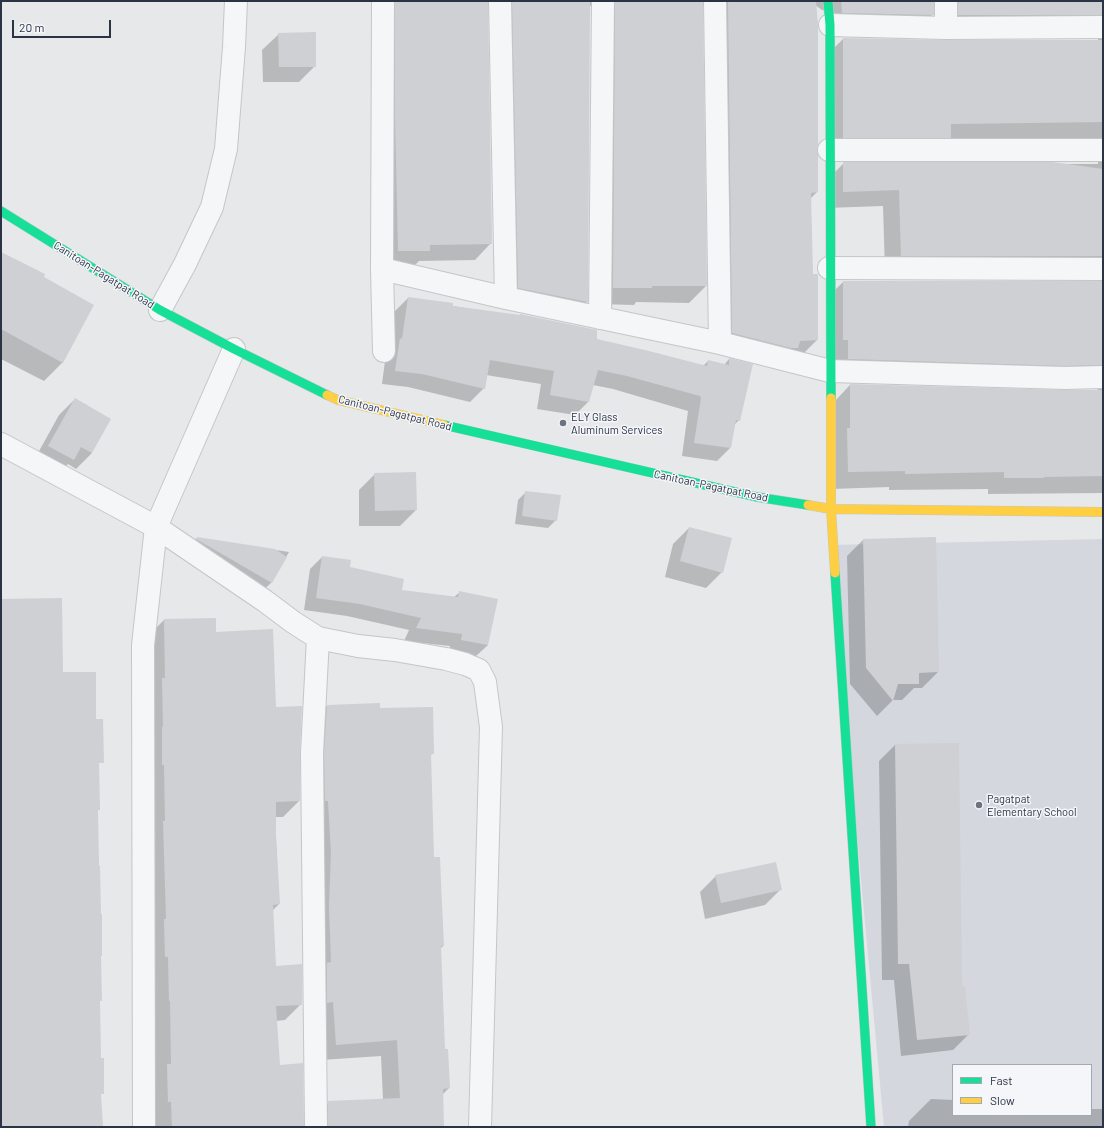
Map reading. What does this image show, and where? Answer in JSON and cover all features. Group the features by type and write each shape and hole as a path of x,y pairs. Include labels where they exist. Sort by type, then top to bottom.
{"street":[{"path":"160,310 185,264 212,207 226,149 236,1"},
{"path":"383,1 382,269 384,351"},
{"path":"500,1 506,298"},
{"path":"600,318 603,1"},
{"path":"715,1 720,343"},
{"path":"828,1 830,25 829,150 831,509 871,1127"},
{"path":"946,1 946,28"},
{"path":"830,25 946,28 1103,27"},
{"path":"829,150 1103,150"},
{"name":"Canitoan-Pagatpat Road","path":"1,211 74,258 160,310 234,349 338,400 757,497 831,509 1103,512"},
{"path":"830,268 1103,269"},
{"path":"382,269 506,298 720,343 830,371 1065,378 1103,377"},
{"path":"144,1127 142,645 156,527 234,349"},
{"path":"1,444 156,527 318,638 358,646 394,650 446,659 465,664 479,670 485,682 491,727 480,1127"},
{"path":"316,1127 312,753 318,638"}],"shaded area":[{"name":"Pagatpat Elementary School","path":"1103,539 1103,1127 884,1127 830,545"}],"building":[{"path":"395,1 488,1 492,244 430,245 430,251 398,251 395,117"},
{"path":"512,1 590,1 588,302 518,288"},
{"path":"615,1 703,1 707,286 613,288"},
{"path":"728,1 816,1 818,26 818,192 811,193 813,274 818,274 818,340 800,341 798,348 791,348 732,333"},
{"path":"841,1 934,1 934,15 842,13"},
{"path":"958,1 1103,1 1103,15 958,15"},
{"path":"316,32 316,67 279,67 278,33"},
{"path":"843,38 946,40 1103,40 1103,122 951,124 951,138 843,138"},
{"path":"843,162 1053,162 1103,169 1103,256 901,256 899,190 843,192"},
{"path":"1,252 45,274 44,277 94,305 63,363 1,329"},
{"path":"843,281 1103,281 1103,365 1065,366 848,359 848,340 843,340"},
{"path":"408,297 453,303 453,306 520,314 597,330 597,339 707,366 708,360 729,365 729,358 753,364 740,421 736,420 731,448 694,443 701,398 700,396 627,376 598,370 589,402 550,395 554,371 490,360 485,389 422,374 395,371 400,338 402,339"},
{"path":"850,384 1103,390 1103,476 1004,478 1004,472 905,474 905,471 848,472 847,428 850,428"},
{"path":"75,398 111,419 92,453 81,447 74,460 48,446"},
{"path":"416,472 417,510 375,511 374,473"},
{"path":"525,491 561,495 557,521 522,516"},
{"path":"689,527 732,538 723,573 680,561"},
{"path":"197,537 275,549 287,557 272,583 196,539"},
{"path":"936,537 939,672 919,673 919,684 898,684 893,701 866,668 863,539"},
{"path":"322,556 351,560 350,567 404,579 402,590 458,597 459,591 498,599 488,645 461,640 462,634 416,628 421,618 360,604 316,598"},
{"path":"62,598 63,672 96,672 96,719 103,719 104,763 99,763 100,810 98,810 102,914 102,1001 100,1001 101,1058 104,1058 104,1094 101,1094 103,1127 1,1127 1,599"},
{"path":"216,618 216,632 273,629 276,707 302,706 300,801 276,802 276,835 280,904 273,905 276,966 302,964 302,1005 276,1006 280,1065 303,1063 304,1127 172,1127 171,1102 168,1102 167,1064 171,1064 170,1001 168,957 165,957 164,919 166,919 163,821 165,821 164,765 162,765 162,678 165,678 164,619"},
{"path":"380,703 380,708 433,707 434,754 431,754 434,857 440,857 444,946 441,946 445,1049 448,1049 450,1088 443,1089 444,1127 328,1127 328,1101 400,1098 397,1040 336,1045 333,1002 327,1003 327,963 331,962 329,906 331,853 328,801 325,801 324,753 327,705"},
{"path":"959,743 962,986 965,986 970,1035 917,1040 909,964 898,964 895,744"},
{"path":"776,862 782,890 721,903 715,875"}],"traffic: fast":[{"path":"828,1 830,25 831,398"},
{"path":"1,211 160,310 327,395"},
{"path":"444,425 757,497 808,505"},
{"path":"835,573 871,1127"}],"traffic: slow":[{"path":"327,395 338,400 444,425"},
{"path":"831,398 831,509 835,573"},
{"path":"808,505 831,509 1103,512"}],"place":[{"name":"ELY Glass Aluminum Services","path":"563,423"},
{"name":"Pagatpat Elementary School","path":"979,805"}]}
